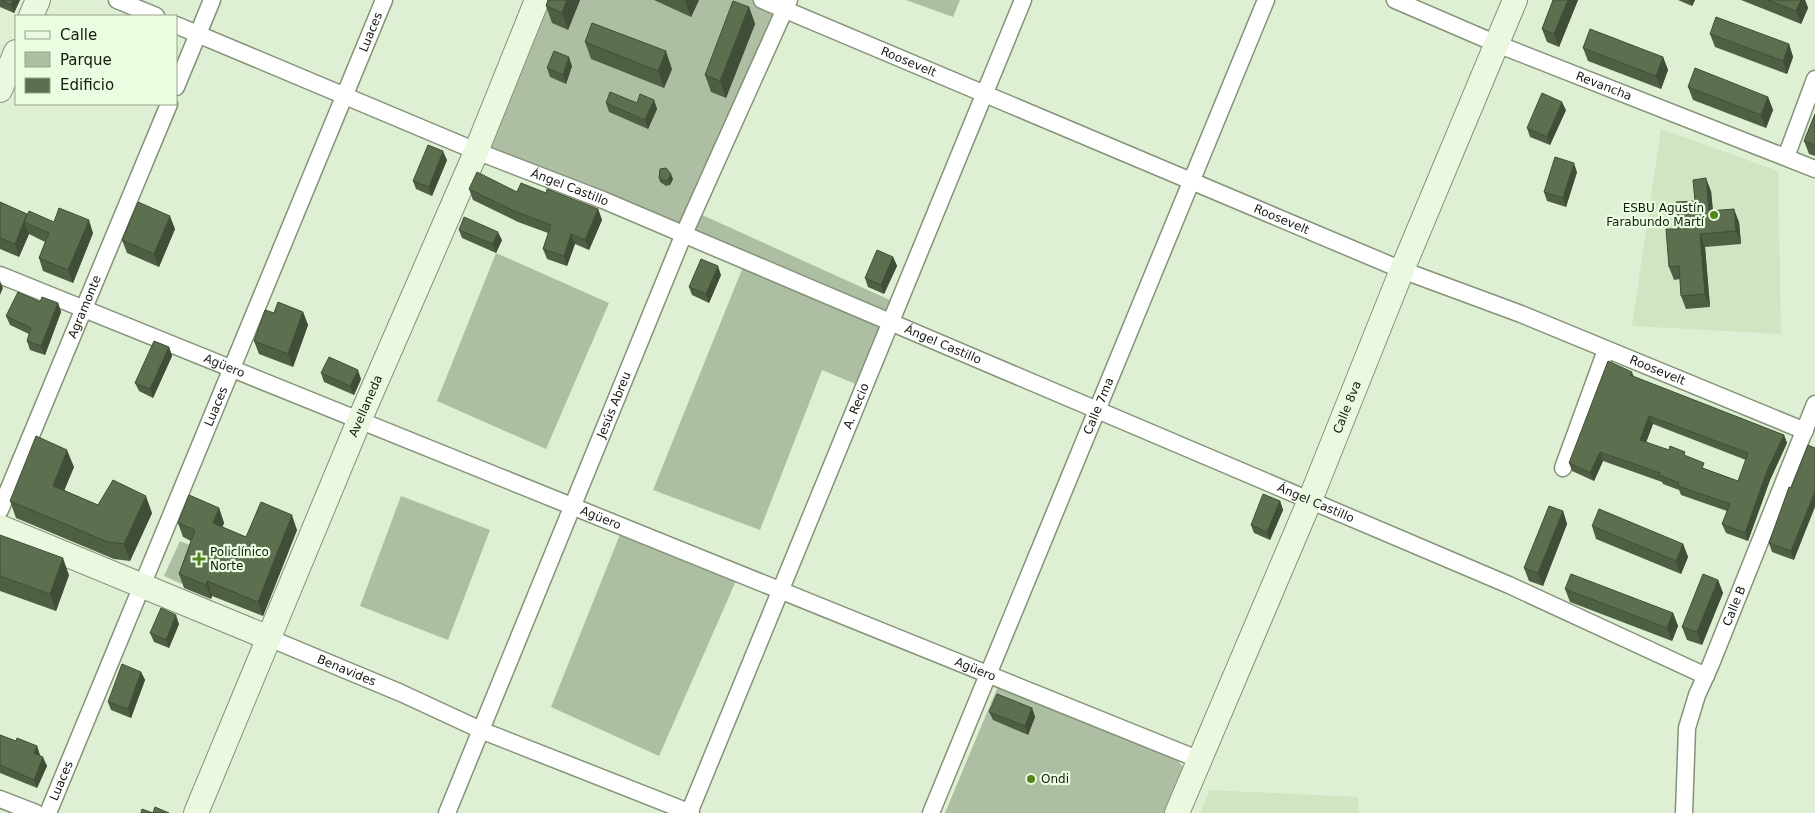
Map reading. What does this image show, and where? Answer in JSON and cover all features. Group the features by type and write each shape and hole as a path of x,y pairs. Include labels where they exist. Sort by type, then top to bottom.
{"street":[{"path":"32,15 38,0"},
{"path":"117,0 154,15"},
{"path":"178,82 212,0"},
{"name":"Luaces","path":"48,813 384,0"},
{"name":"Avellaneda","path":"196,813 360,420 476,151 537,0"},
{"name":"Roosevelt","path":"762,0 787,5 983,93 1402,270 1521,314 1808,437"},
{"name":"A. Recio","path":"690,813 1022,0"},
{"name":"Calle 7ma","path":"931,813 1190,180 1266,0"},
{"name":"Revancha","path":"1395,0 1497,44 1815,169"},
{"name":"Calle 8va","path":"1177,813 1310,500 1402,270 1516,0"},
{"name":"Jesús Abreu","path":"447,813 483,731 683,236 787,5"},
{"name":"Ángel Castillo","path":"178,26 476,151 603,200 683,236 1310,500 1509,585 1706,676"},
{"path":"0,90 15,54"},
{"path":"1786,157 1815,79"},
{"name":"Agramonte","path":"0,510 169,105"},
{"name":"Agüero","path":"0,275 1200,760"},
{"path":"1563,468 1606,350"},
{"name":"Calle B","path":"1684,813 1687,728 1697,695 1808,437 1815,404"},
{"name":"Benavides","path":"0,527 401,693 483,731 690,813"},
{"path":"0,798 36,813"}],"shaded area":[{"name":"ESBU Agustín Farabundo Martí","path":"1661,129 1778,171 1781,334 1632,326"},
{"path":"1210,790 1358,797 1359,813 1200,813"}],"green space":[{"path":"537,0 762,0 785,10 683,235 695,230 700,214 892,301 887,313 850,300 846,312 880,328 858,385 822,370 760,530 653,490 745,262 476,151"},
{"path":"906,0 960,0 953,17"},
{"path":"496,253 609,303 546,449 437,401"},
{"path":"401,496 490,530 448,640 360,606"},
{"path":"623,527 739,574 659,756 551,707"},
{"path":"180,541 195,547 182,584 164,576"},
{"path":"998,686 1177,760 1185,769 1173,813 945,813"}],"building":[{"path":"1,0 13,0 11,5"},
{"path":"548,0 567,0 562,13 546,6"},
{"path":"1553,0 1568,0 1554,34 1542,29"},
{"path":"1768,0 1801,0 1796,11"},
{"path":"733,1 749,7 720,81 705,75"},
{"path":"1716,17 1789,44 1783,61 1710,34"},
{"path":"592,23 666,51 658,71 585,42"},
{"path":"1590,29 1663,57 1656,76 1583,48"},
{"path":"554,51 569,57 563,75 547,68"},
{"path":"1695,68 1768,97 1761,115 1688,87"},
{"path":"610,92 637,103 640,94 654,100 645,120 606,103"},
{"path":"1542,93 1562,102 1547,137 1527,128"},
{"path":"1815,114 1815,145 1804,141"},
{"path":"428,145 443,151 429,187 413,181"},
{"path":"1555,157 1574,163 1563,198 1544,192"},
{"path":"666,168 671,174 668,180 664,181 659,178 660,169"},
{"path":"477,172 517,192 521,183 546,193 547,189 598,209 585,240 571,234 564,256 543,249 551,225 514,211 469,189"},
{"path":"1706,178 1709,211 1734,209 1736,231 1700,234 1705,294 1681,296 1679,266 1669,267 1666,229 1678,229 1676,202 1695,201 1693,180"},
{"path":"0,202 27,214 15,244 0,238"},
{"path":"138,202 170,216 154,254 122,240"},
{"path":"59,208 89,220 68,270 39,258 49,233 24,222 29,211 54,222"},
{"path":"464,217 498,232 493,244 459,230"},
{"path":"877,250 893,257 881,285 865,278"},
{"path":"701,259 718,266 706,294 689,287"},
{"path":"18,292 40,302 42,297 58,303 41,346 27,341 31,328 6,316"},
{"path":"278,302 303,312 288,354 254,341 265,310 274,313"},
{"path":"154,341 169,347 150,389 135,383"},
{"path":"329,357 358,370 350,386 321,373"},
{"path":"1608,361 1632,372 1630,375 1784,435 1767,471 1745,533 1722,524 1730,504 1678,486 1679,483 1659,475 1660,473 1600,452 1590,473 1569,463","holes":["1649,416 1748,453 1738,481 1702,468 1704,463 1684,455 1685,452 1670,446 1669,450 1640,440"]},
{"path":"36,436 67,450 53,486 98,505 113,480 146,496 124,544 108,542 10,501"},
{"path":"1808,445 1815,448 1815,491 1791,551 1769,543 1789,487 1791,488"},
{"path":"1263,494 1280,501 1267,532 1251,525"},
{"path":"189,495 219,508 213,523 246,537 261,502 292,515 258,602 207,581 206,585 179,574 195,530 178,523"},
{"path":"1549,506 1563,511 1538,573 1524,568"},
{"path":"1599,509 1683,544 1676,561 1592,526"},
{"path":"0,535 63,558 50,594 0,576"},
{"path":"1571,574 1673,613 1667,628 1565,589"},
{"path":"1703,574 1718,580 1697,632 1682,627"},
{"path":"161,608 176,615 166,640 150,633"},
{"path":"122,664 141,672 128,709 108,702"},
{"path":"997,694 1032,708 1025,726 989,712"},
{"path":"0,735 16,741 17,738 37,746 34,753 43,757 34,780 0,765"},
{"path":"155,807 169,813 153,813"},
{"path":"142,809 153,813 141,813"}],"place":[{"name":"ESBU Agustín Farabundo Martí","path":"1714,215"},
{"name":"Policlínico Norte","path":"199,559"},
{"name":"Ondi","path":"1031,779"}]}
